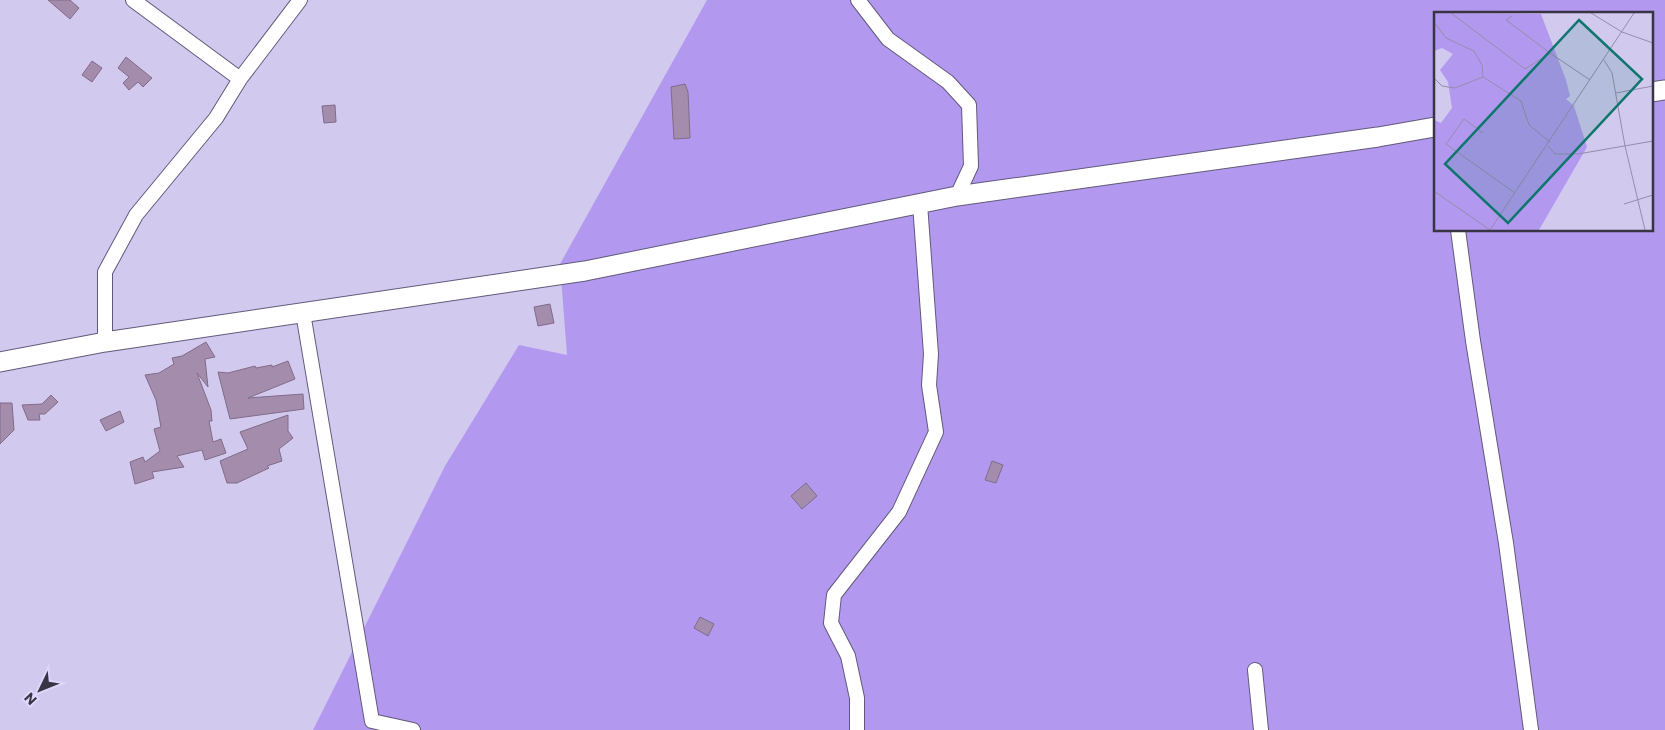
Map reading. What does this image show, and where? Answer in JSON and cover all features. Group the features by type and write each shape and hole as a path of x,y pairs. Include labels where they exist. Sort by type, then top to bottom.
{"street":[{"path":"134,0 240,79"},
{"path":"104,342 105,272 136,214 216,118 240,79 300,0"},
{"path":"858,0 888,39 948,82 970,105 971,166 957,196"},
{"path":"1652,92 1665,90"},
{"path":"0,362 104,342 585,271 957,196 1434,127"},
{"path":"857,730 857,698 848,656 831,623 834,595 899,512 936,432 929,385 931,354 920,204"},
{"path":"1458,231 1473,341 1506,543 1531,730"},
{"path":"304,313 372,726 413,730"},
{"path":"1255,670 1260,730"}],"shaded area":[{"path":"707,0 1665,0 1665,730 313,730 445,466 519,345 567,355 560,264"}],"building":[{"path":"48,0 70,0 79,8 70,19"},
{"path":"126,57 152,78 143,87 138,82 129,90 123,83 129,77 118,68"},
{"path":"92,61 102,68 92,82 82,75"},
{"path":"685,84 688,92 690,138 674,139 671,87"},
{"path":"335,105 336,122 324,123 322,106"},
{"path":"550,304 554,323 538,326 534,307"},
{"path":"206,342 215,357 205,359 208,387 197,373 211,410 212,421 209,421 213,442 221,439 226,453 205,460 202,450 177,456 184,467 152,472 154,478 135,484 130,462 143,457 145,462 160,451 154,429 161,427 156,400 145,375 159,373 174,364 172,358 182,356"},
{"path":"288,361 295,379 248,398 303,394 304,409 230,419 218,372 228,373 255,366 256,368 272,365 272,367"},
{"path":"51,395 58,402 45,414 39,414 40,420 28,420 22,405 42,404"},
{"path":"0,403 12,403 14,430 0,444"},
{"path":"120,411 124,422 106,431 100,420"},
{"path":"288,415 288,431 293,438 279,449 282,461 267,466 269,468 237,483 227,483 220,461 248,449 240,432"},
{"path":"992,461 1003,465 996,483 985,480"},
{"path":"806,483 817,496 802,509 791,496"},
{"path":"700,617 714,624 708,636 694,628"}]}
